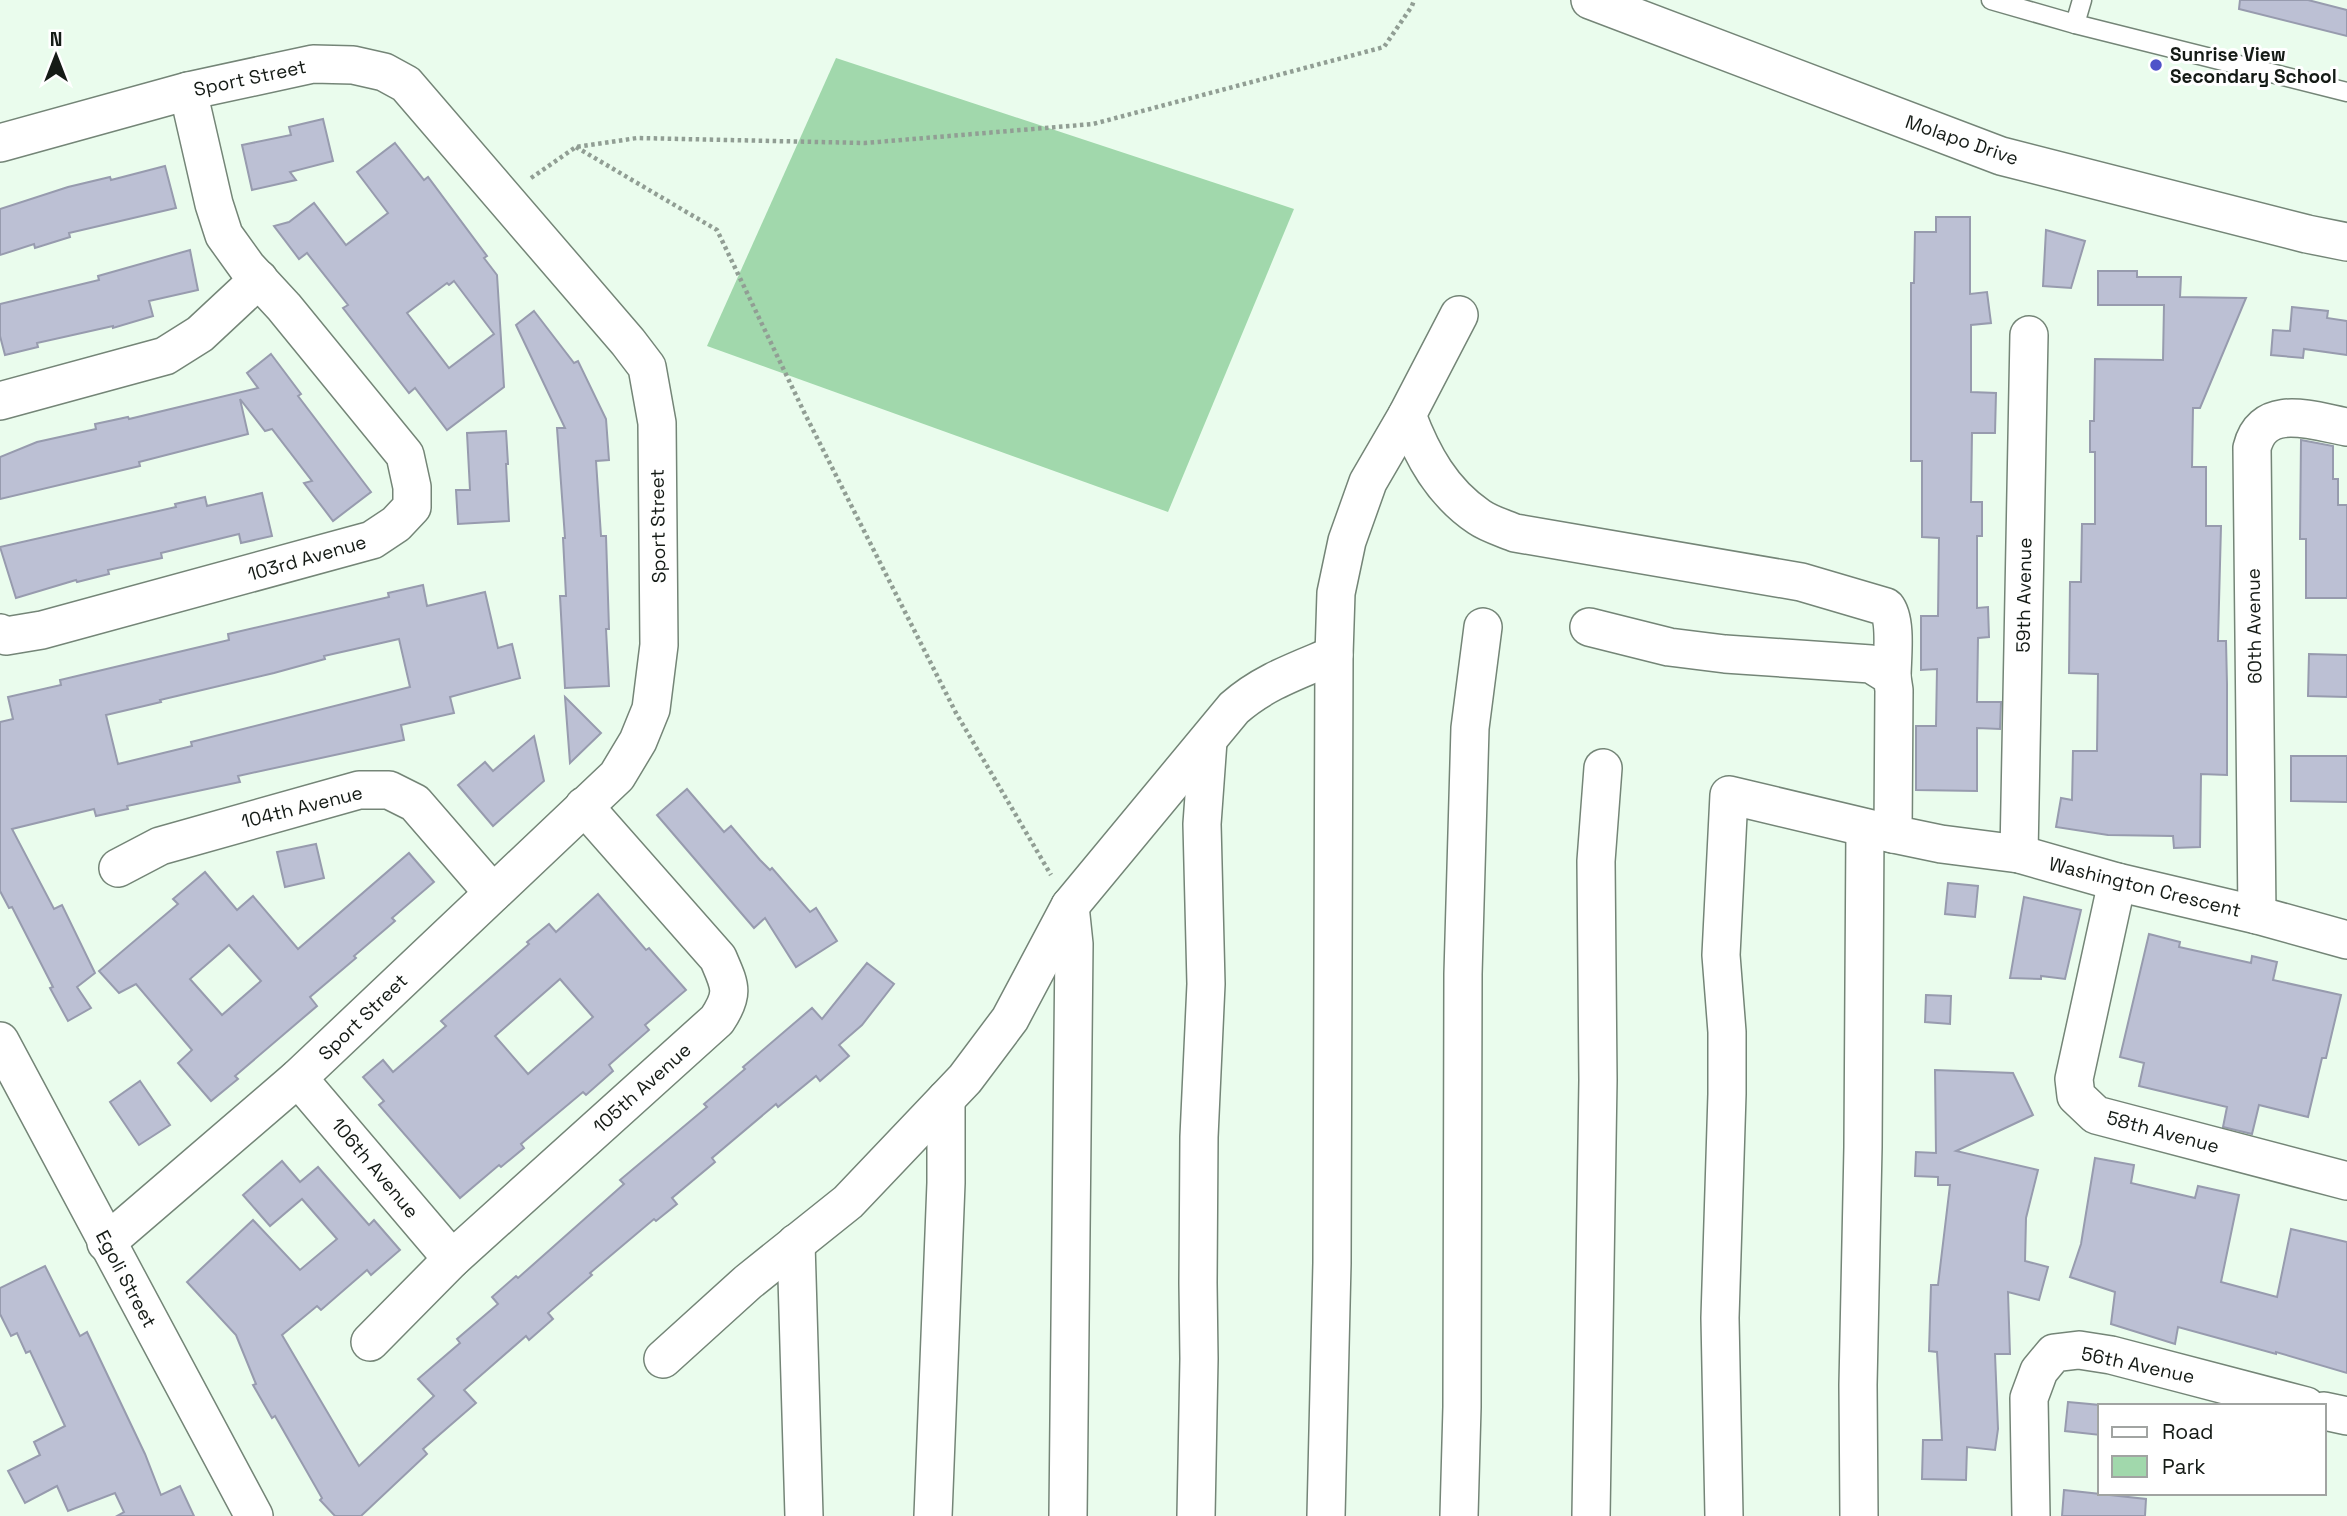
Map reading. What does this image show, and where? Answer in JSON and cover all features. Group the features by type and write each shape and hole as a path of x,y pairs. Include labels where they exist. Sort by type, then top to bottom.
{"street":[{"name":"Molapo Drive","path":"1590,0 2001,156 2347,242"},
{"name":"Sport Street","path":"0,142 188,91 313,64 353,65 384,72 406,84 647,367 657,423 659,645 651,709 638,741 617,776 298,1078 106,1243"},
{"name":"103rd Avenue","path":"0,633 6,636 42,630 372,540 396,524 412,507 412,487 405,455 224,235 214,204 188,91"},
{"path":"0,401 165,356 200,334 259,279"},
{"path":"1326,1516 1332,1249 1336,593 1347,541 1368,482 1459,315"},
{"name":"59th Avenue","path":"2019,854 2029,335"},
{"path":"1406,415 1434,474 1453,495 1480,517 1514,533 1801,582 1886,607 1891,614 1895,731 1879,831 1863,1133 1858,1385 1859,1516"},
{"name":"60th Avenue","path":"2257,915 2252,448 2255,434 2271,421 2289,417 2347,427"},
{"path":"1459,1516 1462,1407 1463,974 1471,727 1483,627"},
{"path":"1589,627 1670,647 1725,654 1871,664 1892,677"},
{"path":"663,1359 748,1282 848,1202 964,1079 1010,1019 1070,906 1234,708 1250,694 1278,678 1334,655"},
{"path":"1196,1516 1199,1137 1206,984 1202,824 1208,741"},
{"path":"1591,1516 1598,1080 1595,861 1603,768"},
{"name":"104th Avenue","path":"118,868 160,846 359,790 389,790 415,803 493,893"},
{"name":"Washington Crescent","path":"1724,1516 1720,1318 1727,1032 1721,955 1729,796 1941,844 2019,854 2117,882 2257,915 2347,940"},
{"name":"105th Avenue","path":"370,1342 452,1259 717,1020 729,1002 729,982 718,958 584,806"},
{"name":"58th Avenue","path":"2117,882 2074,1079 2076,1096 2096,1115 2347,1181"},
{"path":"1068,1516 1074,944 1070,906"},
{"name":"Egoli Street","path":"0,1041 254,1516"},
{"name":"106th Avenue","path":"298,1078 452,1259"},
{"path":"933,1516 946,1183 946,1099"},
{"path":"796,1243 804,1516"},
{"name":"56th Avenue","path":"2031,1516 2029,1398 2039,1371 2054,1353 2079,1350 2111,1355 2298,1404"},
{"path":"2326,1411 2347,1416"}],"lane":[{"path":"1991,0 2347,92"},
{"path":"2076,24 2082,0"}],"path":[{"path":"503,198 576,147 637,138 864,143 1093,124 1384,47 1414,0"},
{"path":"576,147 717,230 804,412 956,713 1070,906"}],"green space":[{"path":"836,58 1294,209 1168,512 707,346"}],"building":[{"path":"2240,0 2308,0 2347,10 2347,36 2239,9"},
{"path":"323,119 333,161 290,172 296,180 252,190 242,145 291,135 289,127"},
{"path":"395,143 424,180 428,177 487,256 484,258 497,275 504,387 447,430 415,388 409,393 343,308 348,305 307,253 299,259 274,226 289,222 314,203 346,245 388,213 357,172","holes":["454,281 494,334 449,368 407,313 447,283 449,285"]},
{"path":"165,166 176,208 69,233 70,237 35,248 34,244 0,255 0,209 68,187 110,177 111,180"},
{"path":"1936,217 1970,217 1970,294 1987,292 1991,323 1971,325 1971,392 1996,393 1995,433 1972,433 1971,502 1982,502 1982,536 1977,536 1977,608 1988,607 1989,637 1978,638 1977,702 2001,702 2000,729 1977,728 1977,791 1916,790 1916,726 1936,726 1937,669 1921,670 1921,616 1938,616 1939,538 1922,537 1922,461 1911,461 1911,283 1914,283 1915,232 1936,232"},
{"path":"2046,230 2085,241 2071,288 2043,286"},
{"path":"190,250 198,290 149,301 153,316 113,328 37,343 38,347 5,355 0,336 0,304 99,280 98,276"},
{"path":"2098,271 2137,271 2137,277 2181,277 2180,297 2246,298 2200,408 2193,408 2192,467 2206,467 2206,526 2221,526 2218,641 2226,641 2227,684 2227,775 2201,774 2200,847 2174,848 2173,836 2108,835 2056,827 2061,798 2072,800 2073,751 2097,751 2098,674 2069,673 2070,582 2081,582 2082,524 2095,524 2095,452 2090,452 2090,421 2094,421 2095,359 2163,360 2164,305 2098,305"},
{"path":"2292,307 2328,311 2327,318 2347,321 2347,355 2304,349 2303,358 2271,355 2273,330 2290,331"},
{"path":"534,311 574,363 578,361 606,419 609,460 596,461 601,536 606,536 609,686 565,688 560,596 566,596 565,538 557,428 565,428 516,325"},
{"path":"271,354 301,394 298,396 371,492 333,521 304,483 312,481 272,429 265,431 240,399 248,434 139,462 140,466 0,499 0,457 37,442 96,429 95,424 128,417 129,419 258,388 247,373"},
{"path":"506,431 509,521 458,524 456,490 470,490 467,433"},
{"path":"2301,440 2333,446 2333,479 2338,479 2338,505 2347,505 2347,598 2306,598 2306,539 2300,539"},
{"path":"262,493 272,536 241,543 239,534 161,553 162,558 108,570 109,574 77,582 76,580 16,598 0,547 176,507 175,504 205,497 207,506"},
{"path":"423,585 427,606 485,592 498,648 512,644 520,678 450,697 454,713 401,725 404,740 238,776 240,782 127,806 128,809 96,816 94,809 12,829 54,909 62,905 95,973 77,987 91,1008 68,1021 12,907 9,908 0,891 0,722 13,719 8,697 61,685 60,680 229,640 228,634 389,597 388,593","holes":["399,639 410,687 191,742 192,746 118,764 106,715 274,673 325,659 324,656"]},
{"path":"2309,654 2347,655 2347,697 2308,696"},
{"path":"565,697 601,733 570,763"},
{"path":"534,736 544,781 493,826 458,785 485,762 493,771"},
{"path":"2291,756 2347,756 2347,802 2291,801"},
{"path":"687,789 724,832 731,826 810,912 816,908 837,941 796,967 765,918 754,928 657,815"},
{"path":"316,844 324,878 285,887 277,852"},
{"path":"409,853 434,882 392,918 395,921 354,956 356,958 310,997 317,1006 235,1076 238,1079 211,1101 178,1063 192,1050 136,984 119,993 99,971 178,904 173,899 205,872 237,910 253,896 298,949","holes":["229,945 261,981 222,1015 190,979"]},
{"path":"1948,883 1978,886 1975,917 1945,914"},
{"path":"598,894 646,950 649,948 686,990 645,1025 649,1030 609,1065 613,1071 586,1095 583,1092 521,1144 524,1148 460,1198 379,1105 384,1101 363,1077 383,1060 393,1072 446,1026 441,1021 529,944 527,942 549,924 556,932","holes":["560,979 593,1017 528,1074 495,1036"]},
{"path":"2024,897 2081,910 2065,979 2041,976 2041,979 2010,978"},
{"path":"2149,934 2180,942 2179,947 2251,963 2252,956 2277,962 2273,980 2341,995 2308,1117 2259,1105 2252,1134 2223,1127 2227,1107 2139,1086 2144,1063 2120,1057"},
{"path":"867,963 894,984 862,1025 839,1045 849,1056 820,1081 816,1076 778,1107 776,1104 712,1158 715,1162 672,1198 677,1204 656,1221 654,1219 590,1273 592,1275 548,1313 553,1319 529,1340 526,1336 464,1390 476,1403 423,1449 427,1454 361,1516 335,1516 320,1500 322,1498 275,1416 272,1418 253,1385 256,1384 236,1335 187,1282 253,1220 300,1270 337,1239 302,1199 270,1226 243,1195 282,1161 300,1182 318,1167 369,1225 374,1220 400,1250 371,1275 367,1270 321,1310 317,1306 282,1335 359,1466 434,1396 418,1379 460,1343 457,1339 498,1304 492,1297 516,1276 518,1278 624,1184 620,1180 707,1107 704,1104 745,1069 743,1067 812,1008 822,1019"},
{"path":"1926,995 1951,996 1950,1024 1925,1022"},
{"path":"1935,1070 2013,1073 2033,1115 1956,1151 2038,1170 2026,1218 2025,1261 2048,1267 2039,1300 2008,1292 2010,1354 1995,1354 1998,1429 1995,1450 1967,1447 1966,1480 1922,1479 1923,1440 1942,1440 1937,1352 1929,1351 1931,1285 1938,1285 1950,1185 1938,1185 1938,1177 1915,1176 1916,1152 1936,1153"},
{"path":"140,1081 170,1125 139,1145 110,1102"},
{"path":"2095,1158 2134,1165 2131,1183 2195,1198 2198,1186 2239,1195 2221,1282 2277,1297 2291,1229 2347,1242 2347,1373 2178,1327 2175,1344 2111,1324 2115,1292 2070,1277 2081,1244"},
{"path":"45,1266 80,1336 87,1332 145,1454 161,1495 180,1486 194,1516 117,1516 124,1512 115,1493 68,1511 57,1486 25,1503 8,1471 40,1455 34,1442 65,1426 30,1351 26,1353 17,1333 11,1336 0,1314 0,1288"},
{"path":"2068,1402 2098,1405 2098,1435 2065,1431"},
{"path":"2064,1490 2146,1499 2145,1516 2062,1516"}],"place":[{"name":"Sunrise View Secondary School","path":"2156,65"}]}
